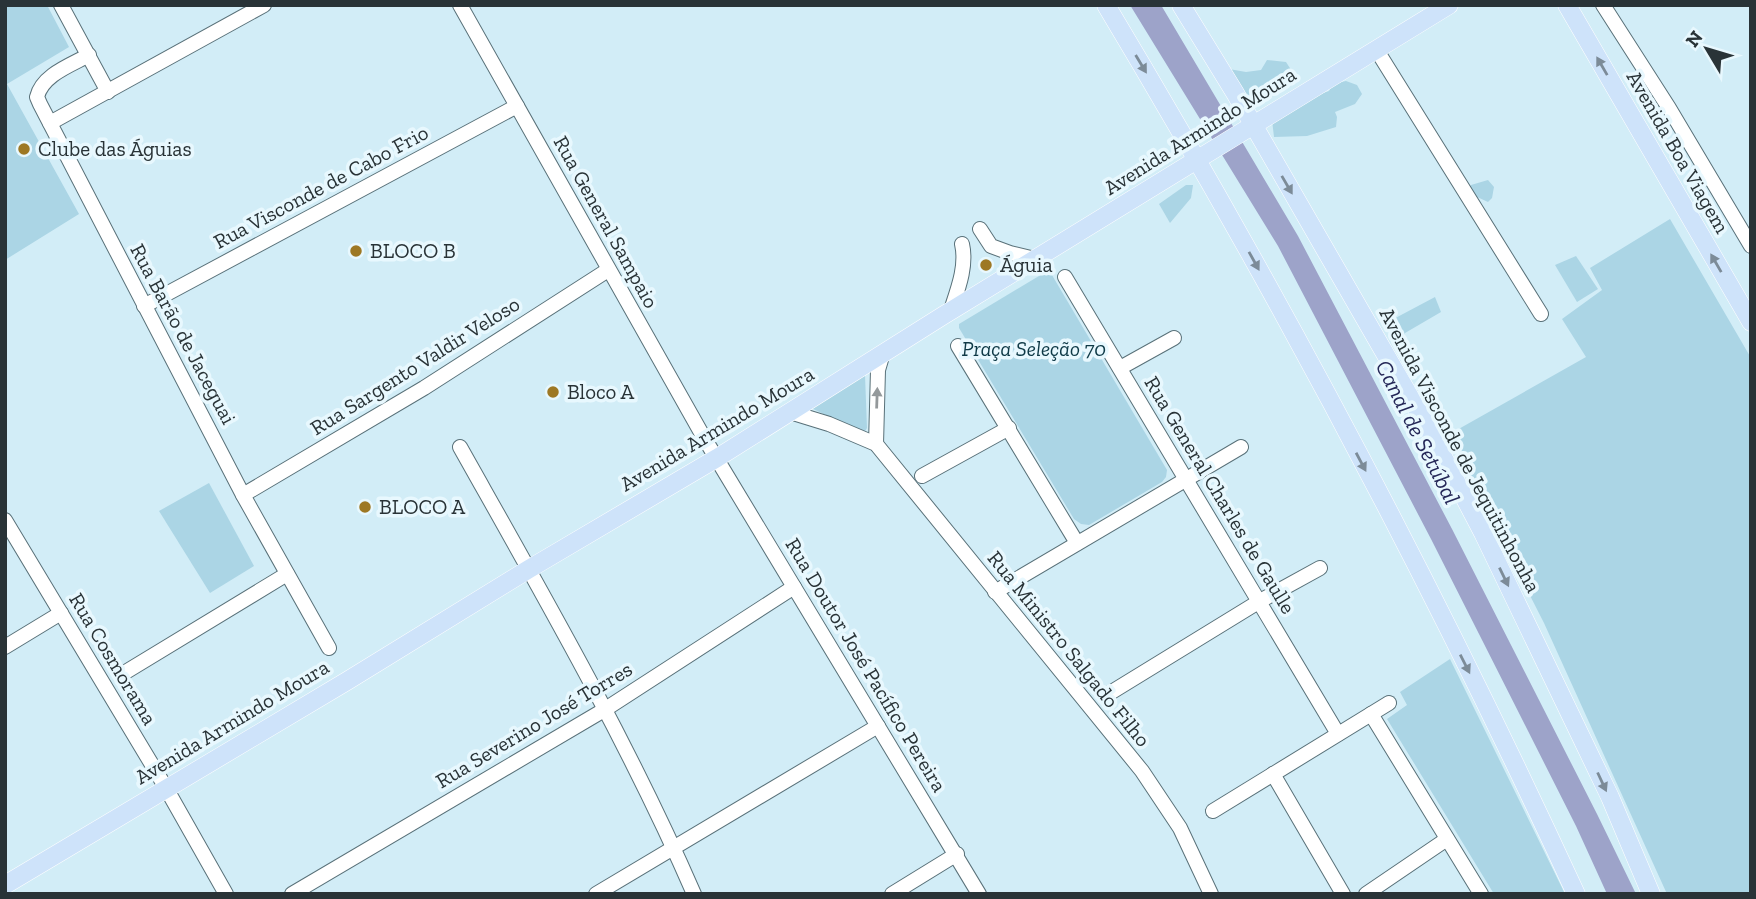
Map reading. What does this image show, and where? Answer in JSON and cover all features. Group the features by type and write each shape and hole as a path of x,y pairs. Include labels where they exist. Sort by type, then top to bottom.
{"main road":[{"path":"1106,5 1198,160 1392,521 1576,894"},
{"name":"Avenida Visconde de Jequitinhonha","path":"1181,5 1247,130 1429,430 1483,533 1610,797 1651,894"},
{"name":"Avenida Armindo Moura","path":"5,885 717,458 951,310 1449,5"},
{"name":"Avenida Boa Viagem","path":"1567,5 1751,322"}],"street":[{"path":"61,5 108,92"},
{"path":"50,123 108,92 237,12 264,5"},
{"name":"Rua General Sampaio","path":"460,5 717,458"},
{"path":"1603,5 1669,108 1751,246"},
{"path":"1376,49 1542,314"},
{"name":"Rua Barão de Jaceguai","path":"89,55 55,74 42,85 37,97 243,495 329,648"},
{"name":"Rua Visconde de Cabo Frio","path":"144,306 517,106"},
{"path":"980,229 991,246"},
{"path":"951,310 961,282 963,251 991,246 1035,259"},
{"name":"Rua Sargento Valdir Veloso","path":"243,495 424,388 608,270"},
{"name":"Rua General Charles de Gaulle","path":"1065,277 1338,734"},
{"path":"1120,368 1174,338"},
{"path":"958,346 1077,543"},
{"path":"876,444 878,370 883,353"},
{"name":"Rua Ministro Salgado Filho","path":"790,412 829,424 876,444 1142,771 1180,828 1211,894"},
{"path":"922,476 1009,428"},
{"path":"460,447 604,710 694,894"},
{"path":"995,592 1241,447"},
{"name":"Rua Doutor José Pacífico Pereira","path":"717,458 979,894"},
{"name":"Rua Cosmorama","path":"5,520 166,788 226,894"},
{"path":"1110,693 1260,601 1320,568"},
{"path":"124,673 286,574"},
{"name":"Rua Severino José Torres","path":"292,894 604,710 794,587"},
{"path":"5,647 61,613"},
{"path":"1213,811 1389,703"},
{"path":"1371,714 1481,894"},
{"path":"596,894 878,726"},
{"path":"1273,774 1343,894"},
{"path":"1366,894 1447,839"},
{"path":"892,894 957,854"}],"green space":[{"name":"Clube das Águias","path":"5,5 47,5 69,47 7,84 79,214 5,260"},
{"path":"1267,60 1286,62 1297,79 1283,87 1277,82 1274,85 1276,94 1248,111 1229,69 1246,72 1261,70"},
{"path":"1346,81 1357,85 1362,94 1355,104 1335,112 1336,127 1307,136 1274,137 1272,120 1311,97 1329,91 1332,84"},
{"path":"1488,180 1494,187 1492,198 1488,202 1470,191 1471,185"},
{"path":"1186,185 1193,185 1191,198 1170,223 1159,204"},
{"path":"1670,219 1751,358 1751,894 1667,894 1544,623 1448,435 1586,357 1562,319 1602,290 1590,268"},
{"path":"1576,256 1598,289 1577,302 1555,265"},
{"name":"Praça Seleção 70","path":"1049,270 1167,470 1162,482 1089,525 1074,519 959,328 959,324"},
{"path":"1435,297 1441,312 1405,333 1404,339 1397,343 1386,323"},
{"path":"865,375 867,428 864,433 811,408"},
{"path":"209,483 254,566 210,593 159,511"},
{"path":"1450,659 1565,894 1494,894 1387,719 1407,705 1400,692"}],"shaded area":[{"path":"1130,5 1161,5 1298,236 1452,529 1636,894 1607,894 1576,826 1431,539 1278,246"}],"place":[{"name":"Clube das Águias","path":"24,149"},
{"name":"BLOCO B","path":"356,251"},
{"name":"Águia","path":"986,265"},
{"name":"Bloco A","path":"553,392"},
{"name":"BLOCO A","path":"365,507"}],"water label":[{"name":"Canal de Setúbal","path":"1418,432"}]}
